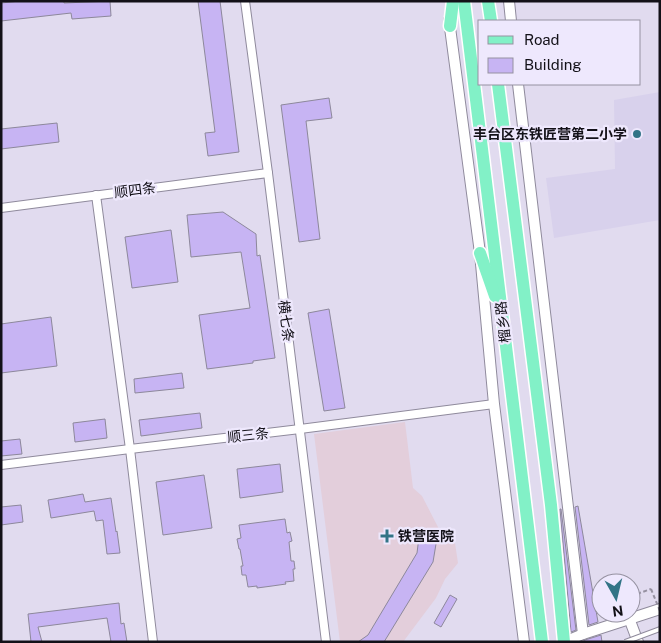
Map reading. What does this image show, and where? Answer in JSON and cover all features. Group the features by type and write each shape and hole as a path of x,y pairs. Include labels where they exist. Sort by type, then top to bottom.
{"main road":[{"path":"450,26 453,1"},
{"name":"榴乡路","path":"464,1 542,642"},
{"path":"488,1 491,20"},
{"name":"榴乡路","path":"498,85 550,505 564,642"},
{"path":"480,253 503,321"}],"street":[{"name":"横七条","path":"245,1 326,642"},
{"name":"榴乡路","path":"447,1 480,253 494,404 524,642"},
{"path":"509,1 511,20"},
{"path":"518,85 583,634"},
{"name":"顺四条","path":"1,208 268,173"},
{"path":"96,195 130,448 153,642"},
{"name":"顺三条","path":"1,466 130,448 300,429 494,404"},
{"path":"641,615 660,610"},
{"path":"564,642 615,623"},
{"path":"631,623 638,642"}],"lane":[{"path":"625,642 660,629"}],"path":[{"path":"641,592 651,589 660,610"}],"shaded area":[{"name":"丰台区东铁匠营第二小学","path":"660,92 660,220 554,238 546,178 615,169 614,100"},
{"name":"铁营医院","path":"405,422 413,488 422,496 439,529 455,543 458,563 445,579 436,598 403,642 340,642 314,434"}],"building":[{"path":"64,1 64,3 110,1 111,16 72,19 71,13 1,21 1,3"},
{"path":"198,1 220,1 239,152 208,156 205,133 215,132"},
{"path":"329,98 332,118 306,121 320,239 299,242 281,105"},
{"path":"57,123 59,142 1,149 1,129"},
{"path":"223,212 256,234 257,256 260,255 275,358 207,369 199,315 250,308 241,252 191,257 187,215"},
{"path":"171,230 178,282 132,288 125,237"},
{"path":"329,309 345,408 324,411 308,313"},
{"path":"51,317 57,366 1,373 1,324"},
{"path":"182,373 184,388 135,393 134,379"},
{"path":"200,413 202,428 141,436 139,420"},
{"path":"105,419 107,438 75,442 73,423"},
{"path":"20,439 22,454 1,456 1,441"},
{"path":"280,464 283,492 240,498 237,469"},
{"path":"204,475 212,528 163,535 156,482"},
{"path":"83,494 85,502 111,498 120,553 107,554 103,520 96,521 94,511 51,518 48,500"},
{"path":"21,505 23,522 1,525 1,507"},
{"path":"578,506 591,581 591,623 595,623 589,625 575,507"},
{"path":"560,509 576,630 571,632"},
{"path":"285,519 287,533 290,532 292,541 289,542 291,561 294,561 294,581 257,588 257,586 248,587 246,575 242,575 241,566 243,566 237,539 241,538 239,525"},
{"path":"419,537 437,538 433,562 384,642 358,642 368,635 417,553"},
{"path":"450,595 457,599 441,627 434,623"},
{"path":"119,603 121,624 124,623 127,642 111,642 107,618 38,627 42,642 31,642 28,614"},
{"path":"601,635 602,642 582,642 585,640"}],"place":[{"name":"丰台区东铁匠营第二小学","path":"637,134"},
{"name":"铁营医院","path":"387,536"}]}
